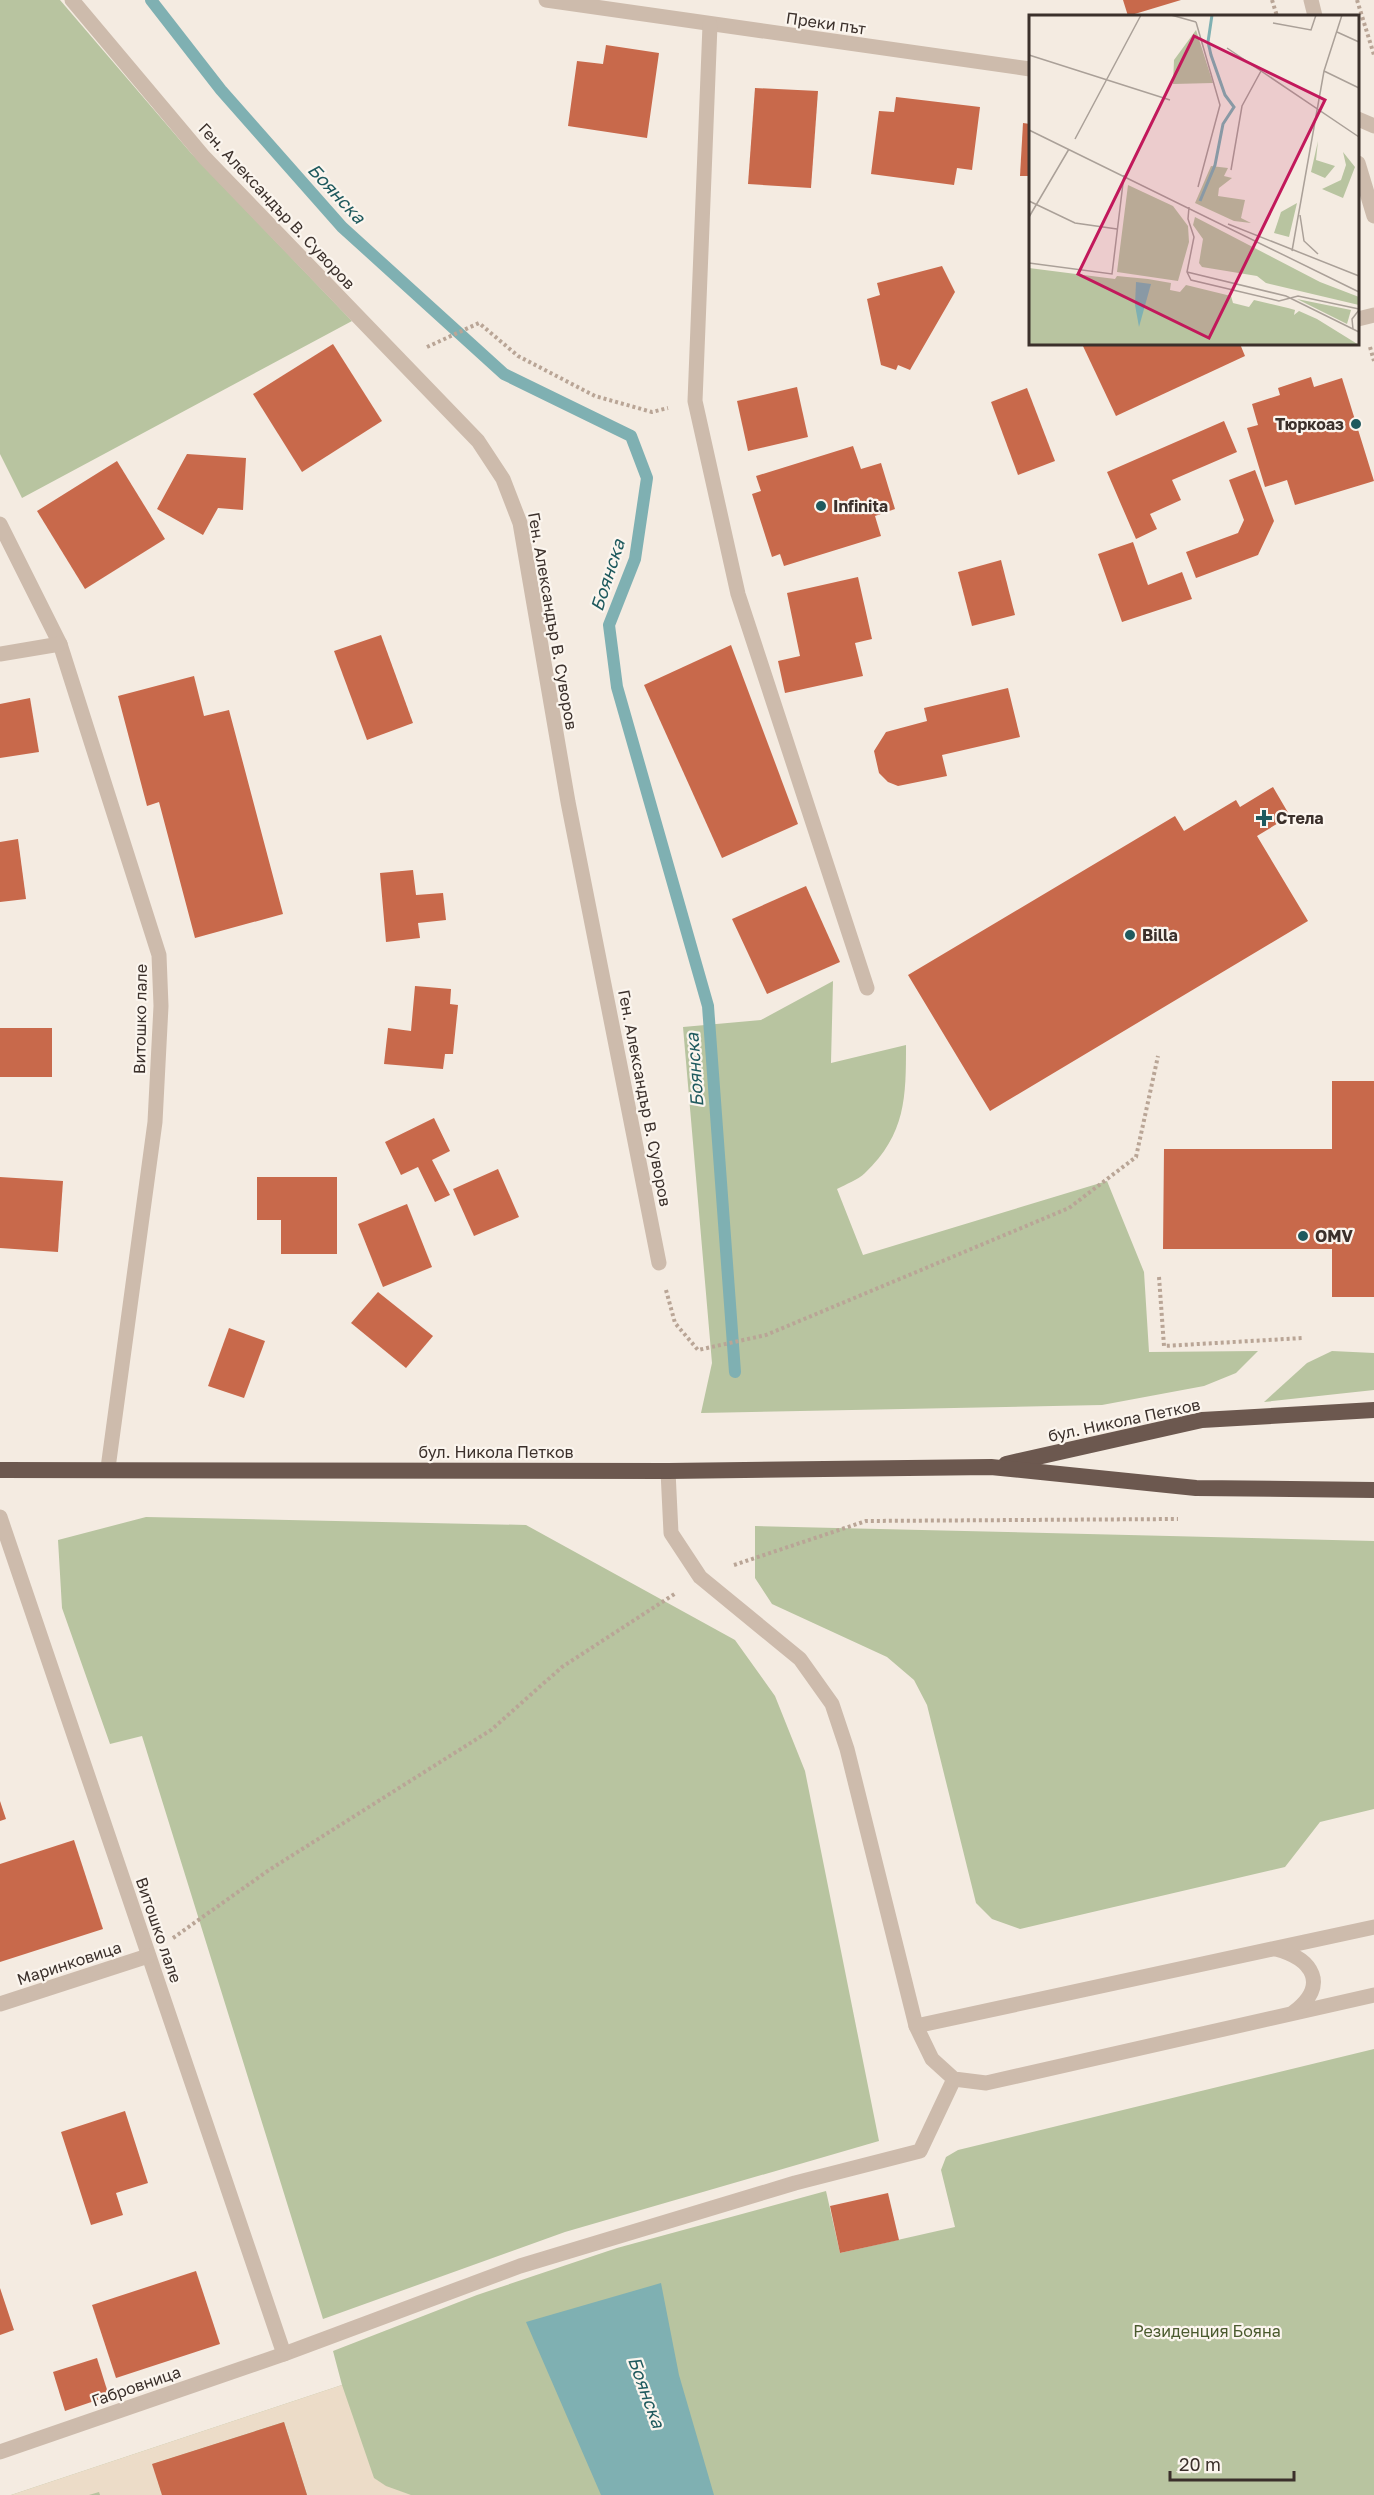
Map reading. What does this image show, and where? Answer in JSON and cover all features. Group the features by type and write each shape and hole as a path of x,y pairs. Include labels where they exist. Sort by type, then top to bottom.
{"highway":[{"name":"бул. Никола Петков","path":"991,1467 1202,1420 1374,1410"},
{"name":"бул. Никола Петков","path":"0,1470 108,1468 668,1471 991,1467 1196,1488 1374,1490"}],"street":[{"name":"Ген. Александър В. Суворов","path":"72,0 204,158 478,441 503,479 520,523 568,802 659,1263"},
{"name":"Преки път","path":"546,0 1029,69"},
{"path":"1311,0 1315,15"},
{"path":"710,25 695,401 738,594 867,988"},
{"path":"1359,119 1374,126"},
{"path":"1359,166 1374,216"},
{"path":"1359,319 1374,315"},
{"name":"Витошко лале","path":"0,524 60,644 159,955 161,1006 155,1122 108,1468"},
{"path":"0,654 60,644"},
{"path":"668,1471 671,1533 700,1576 800,1659 832,1704 847,1749 916,2026 932,2059 954,2079 986,2083 1374,1995"},
{"name":"Витошко лале","path":"0,1516 284,2354"},
{"path":"916,2026 1374,1927"},
{"path":"1276,1948 1293,1953 1306,1962 1314,1978 1313,1991 1307,2002 1291,2013"},
{"name":"Маринковица","path":"0,2004 148,1956"},
{"name":"Габровница","path":"0,2452 284,2354 520,2266 784,2186 920,2151 954,2079"}],"path":[{"path":"1272,0 1277,15"},
{"path":"1357,0 1374,55"},
{"path":"399,360 479,323 518,356 596,396 652,412 695,401"},
{"path":"659,1263 675,1323 698,1350 754,1337 918,1273 1070,1208 1136,1157 1158,1056"},
{"path":"1159,1277 1164,1346 1303,1338"},
{"path":"148,1956 269,1870 491,1730 562,1667 700,1576 866,1521 1185,1519"}],"green space":[{"path":"0,0 60,0 191,153 352,321 22,498 0,454"},
{"path":"833,981 831,1063 906,1045 904,1098 901,1114 889,1144 865,1173 837,1189 863,1255 1107,1181 1144,1272 1149,1352 1258,1351 1236,1373 1204,1386 1102,1405 701,1413 712,1363 683,1027 761,1020"},
{"path":"1332,1351 1374,1353 1374,1390 1264,1402 1307,1363"},
{"path":"146,1517 526,1525 735,1640 775,1696 805,1771 879,2141 565,2232 323,2319 142,1736 110,1744 62,1608 58,1540"},
{"path":"755,1526 1374,1541 1374,1809 1320,1822 1285,1867 1020,1929 992,1919 976,1903 927,1705 914,1680 887,1657 772,1604 755,1578"},
{"name":"Резиденция Бояна","path":"1374,2049 1374,2495 11,2495 342,2385 333,2351 477,2295 617,2248 826,2191 840,2253 955,2227 941,2170 946,2157 958,2150"}],"shaded area":[{"path":"342,2385 374,2478 386,2486 411,2495 307,2495 284,2422 153,2464 162,2495 100,2495 99,2492 89,2495 11,2495"}],"water":[{"path":"661,2283 679,2375 714,2495 601,2495 526,2322"}],"building":[{"path":"1123,0 1181,0 1131,15 1128,15"},
{"path":"606,45 659,53 647,138 568,126 577,61 603,64"},
{"path":"755,88 818,91 811,188 748,184"},
{"path":"896,97 980,107 972,170 957,168 954,185 871,174 879,111 894,112"},
{"path":"1023,123 1029,124 1029,176 1020,176"},
{"path":"942,266 955,292 910,370 898,365 896,370 881,365 867,299 880,295 877,283"},
{"path":"333,344 382,421 302,472 253,394"},
{"path":"1082,345 1240,345 1245,356 1116,416"},
{"path":"1311,377 1314,387 1342,378 1374,481 1295,505 1287,480 1265,487 1247,428 1258,425 1252,404 1280,395 1278,388"},
{"path":"797,387 808,437 748,451 737,401"},
{"path":"1027,388 1055,461 1018,475 991,402"},
{"path":"1224,421 1237,452 1172,480 1181,500 1150,514 1157,529 1136,539 1107,472"},
{"path":"853,446 861,469 881,463 895,509 875,516 881,536 784,566 780,554 772,557 752,494 761,491 756,476"},
{"path":"187,454 246,458 243,510 218,508 203,535 157,509"},
{"path":"117,461 165,539 85,589 37,511"},
{"path":"1255,470 1274,521 1258,555 1196,578 1186,552 1238,533 1244,520 1229,480"},
{"path":"1133,542 1148,585 1182,572 1192,599 1122,622 1098,554"},
{"path":"1001,560 1015,615 972,626 958,572"},
{"path":"858,577 872,639 855,643 863,676 785,693 778,661 800,656 787,593"},
{"path":"381,635 413,723 367,740 334,651"},
{"path":"731,645 798,824 722,858 644,685"},
{"path":"194,676 204,716 229,710 283,914 195,938 159,802 147,806 118,696"},
{"path":"1008,688 1020,737 942,755 947,776 898,786 888,782 879,773 874,751 886,732 927,721 924,708"},
{"path":"30,698 39,752 0,758 0,704"},
{"name":"Billa","path":"1273,787 1290,816 1257,836 1308,921 990,1111 908,975 1175,816 1184,831 1236,800 1240,807"},
{"path":"18,839 26,899 0,902 0,842"},
{"path":"413,870 416,895 443,893 446,920 418,923 420,938 386,942 380,873"},
{"path":"806,886 840,962 767,994 732,919"},
{"path":"415,986 451,989 450,1004 458,1005 453,1054 445,1054 443,1069 384,1064 388,1028 411,1031"},
{"path":"0,1028 52,1028 52,1077 0,1077"},
{"path":"1332,1081 1374,1081 1374,1297 1332,1297 1332,1249 1163,1249 1164,1149 1332,1149"},
{"path":"434,1118 450,1151 432,1160 450,1195 435,1202 418,1167 401,1175 385,1142"},
{"path":"498,1169 519,1217 474,1236 453,1189"},
{"path":"0,1177 63,1181 58,1252 0,1248"},
{"path":"257,1177 337,1177 337,1254 281,1254 281,1220 257,1220"},
{"path":"407,1204 432,1267 383,1287 358,1224"},
{"path":"378,1292 433,1336 406,1368 351,1323"},
{"path":"229,1328 265,1341 244,1398 208,1386"},
{"path":"0,1801 6,1819 0,1821"},
{"path":"74,1840 103,1929 0,1962 0,1864"},
{"path":"125,2111 148,2183 116,2193 123,2215 91,2225 61,2132"},
{"path":"888,2193 899,2240 840,2253 830,2206"},
{"path":"196,2271 220,2344 116,2378 92,2305"},
{"path":"0,2288 14,2330 0,2335"},
{"path":"97,2358 109,2396 65,2411 53,2372"},
{"path":"284,2422 307,2495 162,2495 152,2464"}],"waterway":[{"name":"Боянска","path":"151,0 221,90 342,227 504,374 631,436 647,478 635,559 609,625 617,687 708,1006 735,1372"}],"place":[{"name":"Тюркоаз","path":"1356,424"},
{"name":"Infinita","path":"821,506"},
{"name":"Стела","path":"1264,818"},
{"name":"Billa","path":"1130,935"},
{"name":"OMV","path":"1303,1236"}]}
